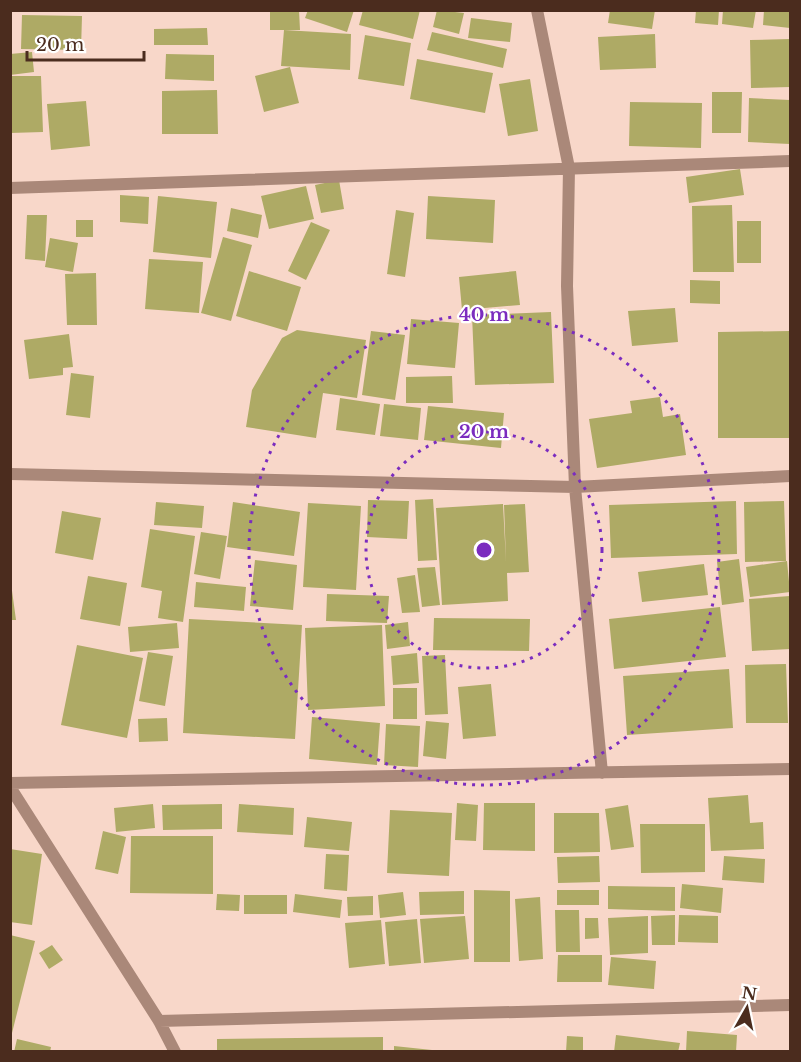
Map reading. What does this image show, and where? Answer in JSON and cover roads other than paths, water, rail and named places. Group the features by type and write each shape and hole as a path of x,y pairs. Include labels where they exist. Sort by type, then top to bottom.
{"street":[{"path":"537,10 569,168 567,286 574,487 602,773"},
{"path":"10,188 790,161"},
{"path":"10,474 574,487 790,476"},
{"path":"10,785 790,769"},
{"path":"10,785 159,1021 175,1052"},
{"path":"159,1021 790,1005"}]}
